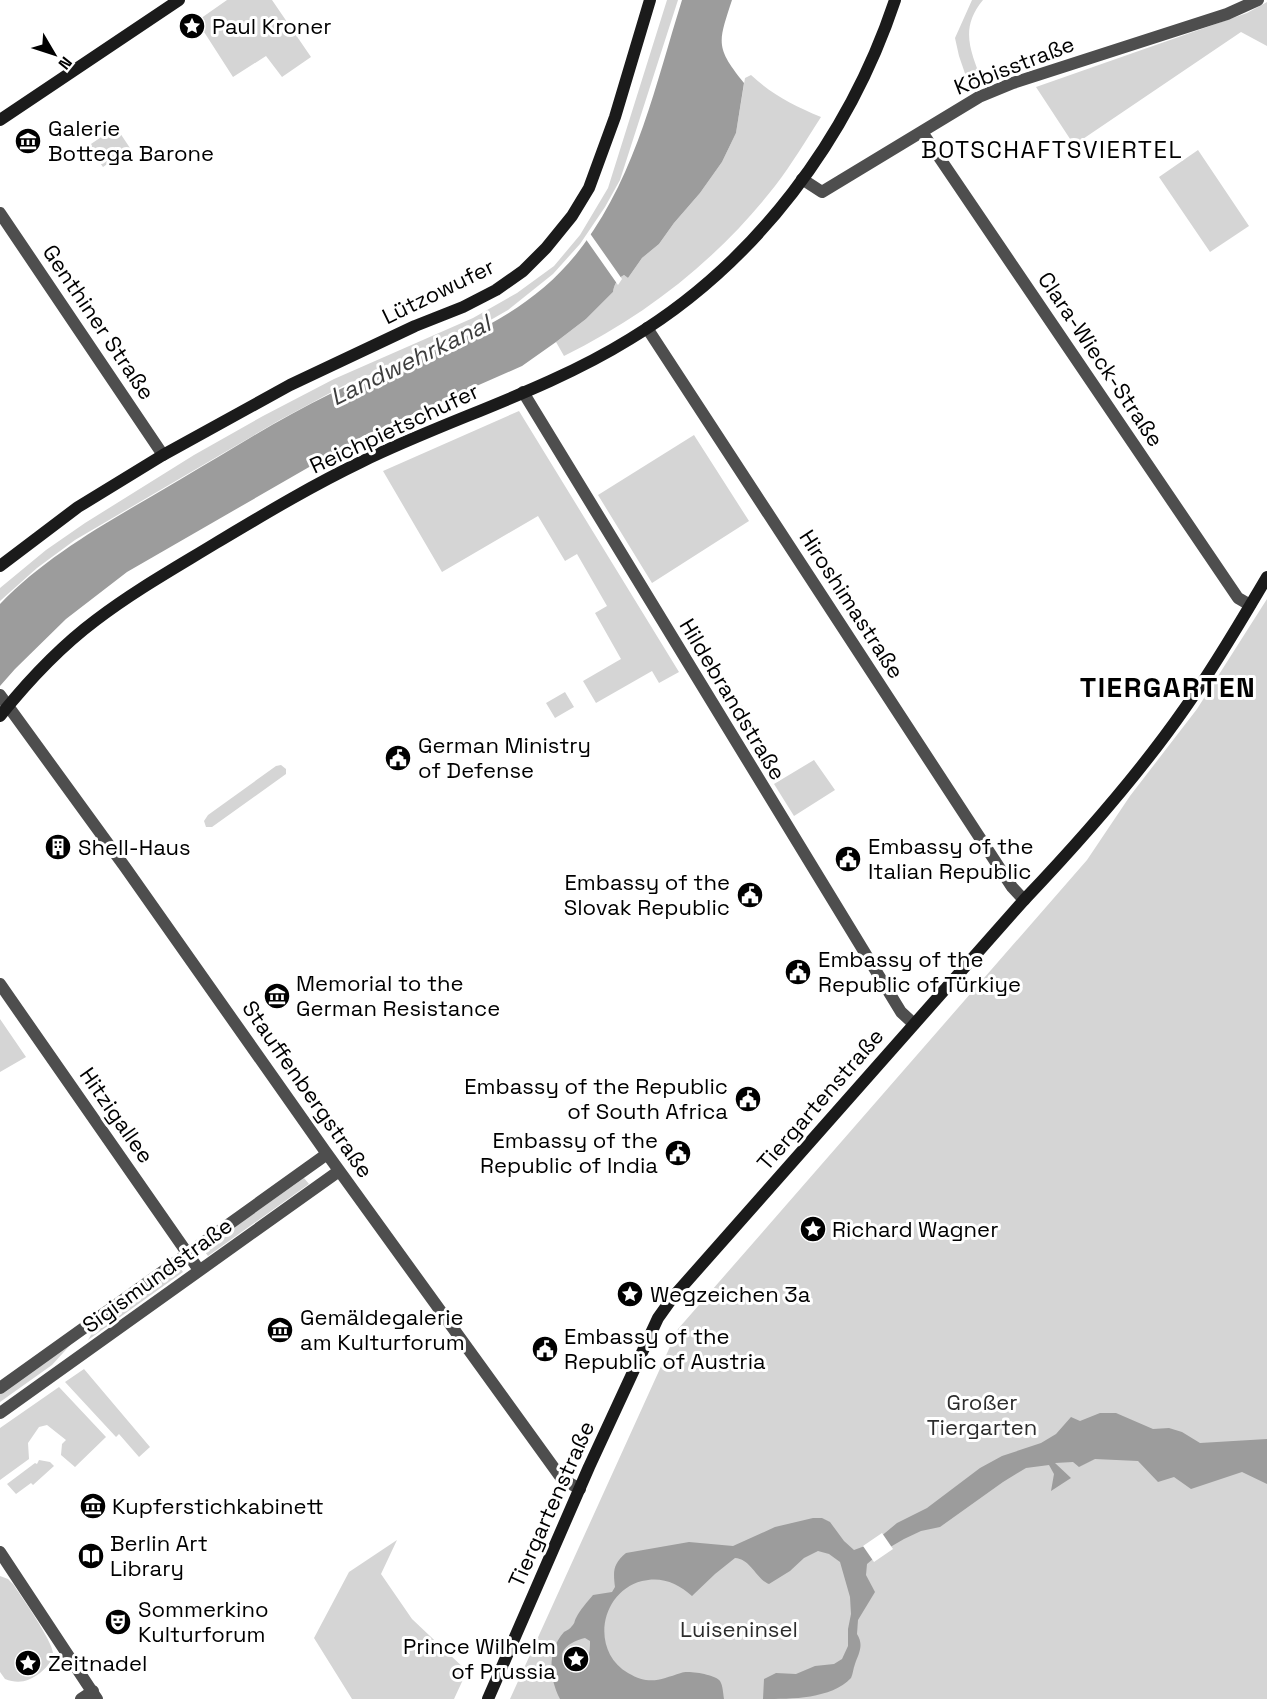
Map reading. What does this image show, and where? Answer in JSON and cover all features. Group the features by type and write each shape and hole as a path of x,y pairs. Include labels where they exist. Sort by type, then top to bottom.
{"main road":[{"path":"0,120 179,0"},
{"name":"Lützowufer","path":"0,567 78,507 163,454 319,371 415,326 463,307 496,290 523,271 572,216 589,188 617,110 650,0"},
{"name":"Reichpietschufer","path":"2,704 95,620 136,591 256,519 360,462 594,360 679,306 726,266 767,225 802,179 838,126 855,96 873,59 895,0"},
{"name":"Tiergartenstraße","path":"488,1699 658,1318 673,1297 1125,787 1186,706 1267,577"}],"street":[{"name":"Köbisstraße","path":"802,179 822,192 980,97 1013,84 1227,14 1258,0"},
{"name":"Clara-Wieck-Straße","path":"922,132 1238,598 1250,605"},
{"name":"Genthiner Straße","path":"0,213 163,454"},
{"name":"Hiroshimastraße","path":"647,328 1012,887 1024,900"},
{"name":"Hildebrandstraße","path":"523,392 901,1012 914,1024"},
{"name":"Stauffenbergstraße","path":"2,704 125,867 339,1172 562,1479 580,1489"},
{"name":"Hitzigallee","path":"0,984 199,1270"},
{"name":"Sigismundstraße","path":"0,1388 327,1154"},
{"name":"Sigismundstraße","path":"0,1413 339,1172"},
{"path":"0,1552 95,1695 81,1699"}],"green space":[{"path":"227,0 272,0 311,57 282,77 266,56 233,77 197,21"},
{"path":"667,0 678,0 620,180 580,244 553,274 508,310 461,337 343,386 278,421 75,540 37,568 0,601 0,588 46,550 194,455 334,379 473,318 517,293 554,266 580,235 608,188"},
{"path":"972,0 983,0 971,21 969,31 971,50 982,82 970,88 955,38"},
{"path":"1267,2 1267,46 1241,32 1074,145 1036,87 1247,13"},
{"path":"751,75 784,99 821,117 793,161 753,213 705,261 679,283 624,322 564,356 556,342 586,319 613,292 619,278 624,275 628,278 642,258 659,244 722,162 736,133 745,78"},
{"path":"116,127 130,148 103,167 88,146"},
{"path":"1198,150 1249,226 1210,252 1159,177"},
{"path":"519,411 679,672 659,683 652,671 596,703 583,681 621,659 595,613 607,606 577,554 565,561 538,516 442,572 383,471"},
{"path":"694,435 749,521 652,583 598,495"},
{"name":"Großer Tiergarten","path":"1267,599 1267,1699 510,1699 678,1329 1087,860 1130,796 1197,709"},
{"path":"565,692 574,707 555,718 546,703"},
{"path":"742,705 753,726 743,733 730,712"},
{"path":"814,760 835,790 794,816 774,784"},
{"path":"281,765 286,769 286,774 212,827 206,827 204,821 208,815 276,766"},
{"path":"0,1019 26,1057 0,1072"},
{"path":"304,1178 309,1184 208,1256 203,1249"},
{"path":"179,1266 183,1272 88,1340 95,1328 105,1319"},
{"path":"73,1342 52,1365 0,1402 0,1394"},
{"path":"84,1369 150,1447 139,1457 119,1434 116,1437 65,1382"},
{"path":"59,1387 106,1437 75,1467 61,1455 62,1444 66,1440 47,1425 39,1427 28,1443 29,1459 0,1480 0,1428"},
{"path":"39,1460 50,1462 54,1466 33,1485 31,1483 16,1494 7,1484 35,1463 37,1464"},
{"path":"397,1540 381,1574 412,1619 467,1671 454,1699 352,1699 314,1638 349,1572"},
{"path":"0,1576 13,1584 52,1648 53,1654 46,1667 36,1676 23,1681 5,1679 0,1672"}],"shaded area":[{"path":"682,0 732,0 724,26 722,44 728,61 744,83 736,133 722,162 700,193 659,244 642,258 628,278 624,275 616,282 613,292 586,319 522,366 363,436 127,572 66,619 0,686 0,604 41,567 110,521 275,424 332,393 468,335 531,298 559,274 584,244 618,187 654,95"},
{"path":"1100,1413 1116,1413 1153,1429 1169,1428 1182,1432 1200,1443 1267,1439 1267,1484 1242,1472 1191,1489 1174,1477 1158,1482 1138,1461 1095,1459 1079,1467 1073,1462 1055,1463 1071,1478 1051,1491 1054,1474 1049,1465 1026,1468 940,1527 921,1531 904,1539 880,1553 867,1564 866,1575 875,1592 858,1620 857,1634 860,1649 852,1676 843,1685 833,1690 810,1696 763,1699 764,1679 776,1673 796,1674 815,1666 834,1664 842,1659 848,1646 850,1597 840,1562 829,1554 818,1551 804,1558 790,1571 769,1584 760,1578 749,1565 735,1558 692,1596 681,1587 669,1582 656,1579 642,1581 628,1587 609,1609 605,1623 605,1637 608,1651 616,1663 628,1673 649,1680 685,1672 713,1677 721,1683 724,1699 560,1699 552,1674 552,1656 558,1639 573,1625 593,1595 612,1592 615,1587 615,1568 626,1553 689,1542 733,1546 775,1527 813,1518 822,1518 830,1522 854,1550 873,1543 897,1523 927,1508 980,1468 1002,1456 1041,1443 1056,1434 1071,1417 1080,1421","holes":["585,1638 590,1641 588,1658 582,1667 574,1669 567,1666 563,1660 563,1653 569,1645"]}],"pier":[{"path":"589,232 622,279 618,285 585,238"},
{"path":"882,1533 893,1549 874,1562 863,1546"}],"place":[{"name":"Paul Kroner","path":"192,26"},
{"name":"Galerie Bottega Barone","path":"28,141"},
{"name":"German Ministry of Defense","path":"398,758"},
{"name":"Shell-Haus","path":"58,847"},
{"name":"Embassy of the Italian Republic","path":"848,859"},
{"name":"Embassy of the Slovak Republic","path":"750,895"},
{"name":"Embassy of the Republic of Türkiye","path":"798,972"},
{"name":"Memorial to the German Resistance","path":"277,996"},
{"name":"Embassy of the Republic of South Africa","path":"748,1099"},
{"name":"Embassy of the Republic of India","path":"678,1153"},
{"name":"Richard Wagner","path":"813,1229"},
{"name":"Wegzeichen 3a","path":"630,1294"},
{"name":"Gemäldegalerie am Kulturforum","path":"280,1330"},
{"name":"Embassy of the Republic of Austria","path":"545,1349"},
{"name":"Kupferstichkabinett","path":"93,1506"},
{"name":"Berlin Art Library","path":"91,1556"},
{"name":"Sommerkino Kulturforum","path":"118,1622"},
{"name":"Prince Wilhelm of Prussia","path":"576,1659"},
{"name":"Zeitnadel","path":"28,1663"}],"district":[{"name":"BOTSCHAFTSVIERTEL","path":"1052,149"},
{"name":"TIERGARTEN","path":"1168,687"}],"water label":[{"name":"Landwehrkanal","path":"410,360"}],"park label":[{"name":"Luiseninsel","path":"739,1629"}]}
